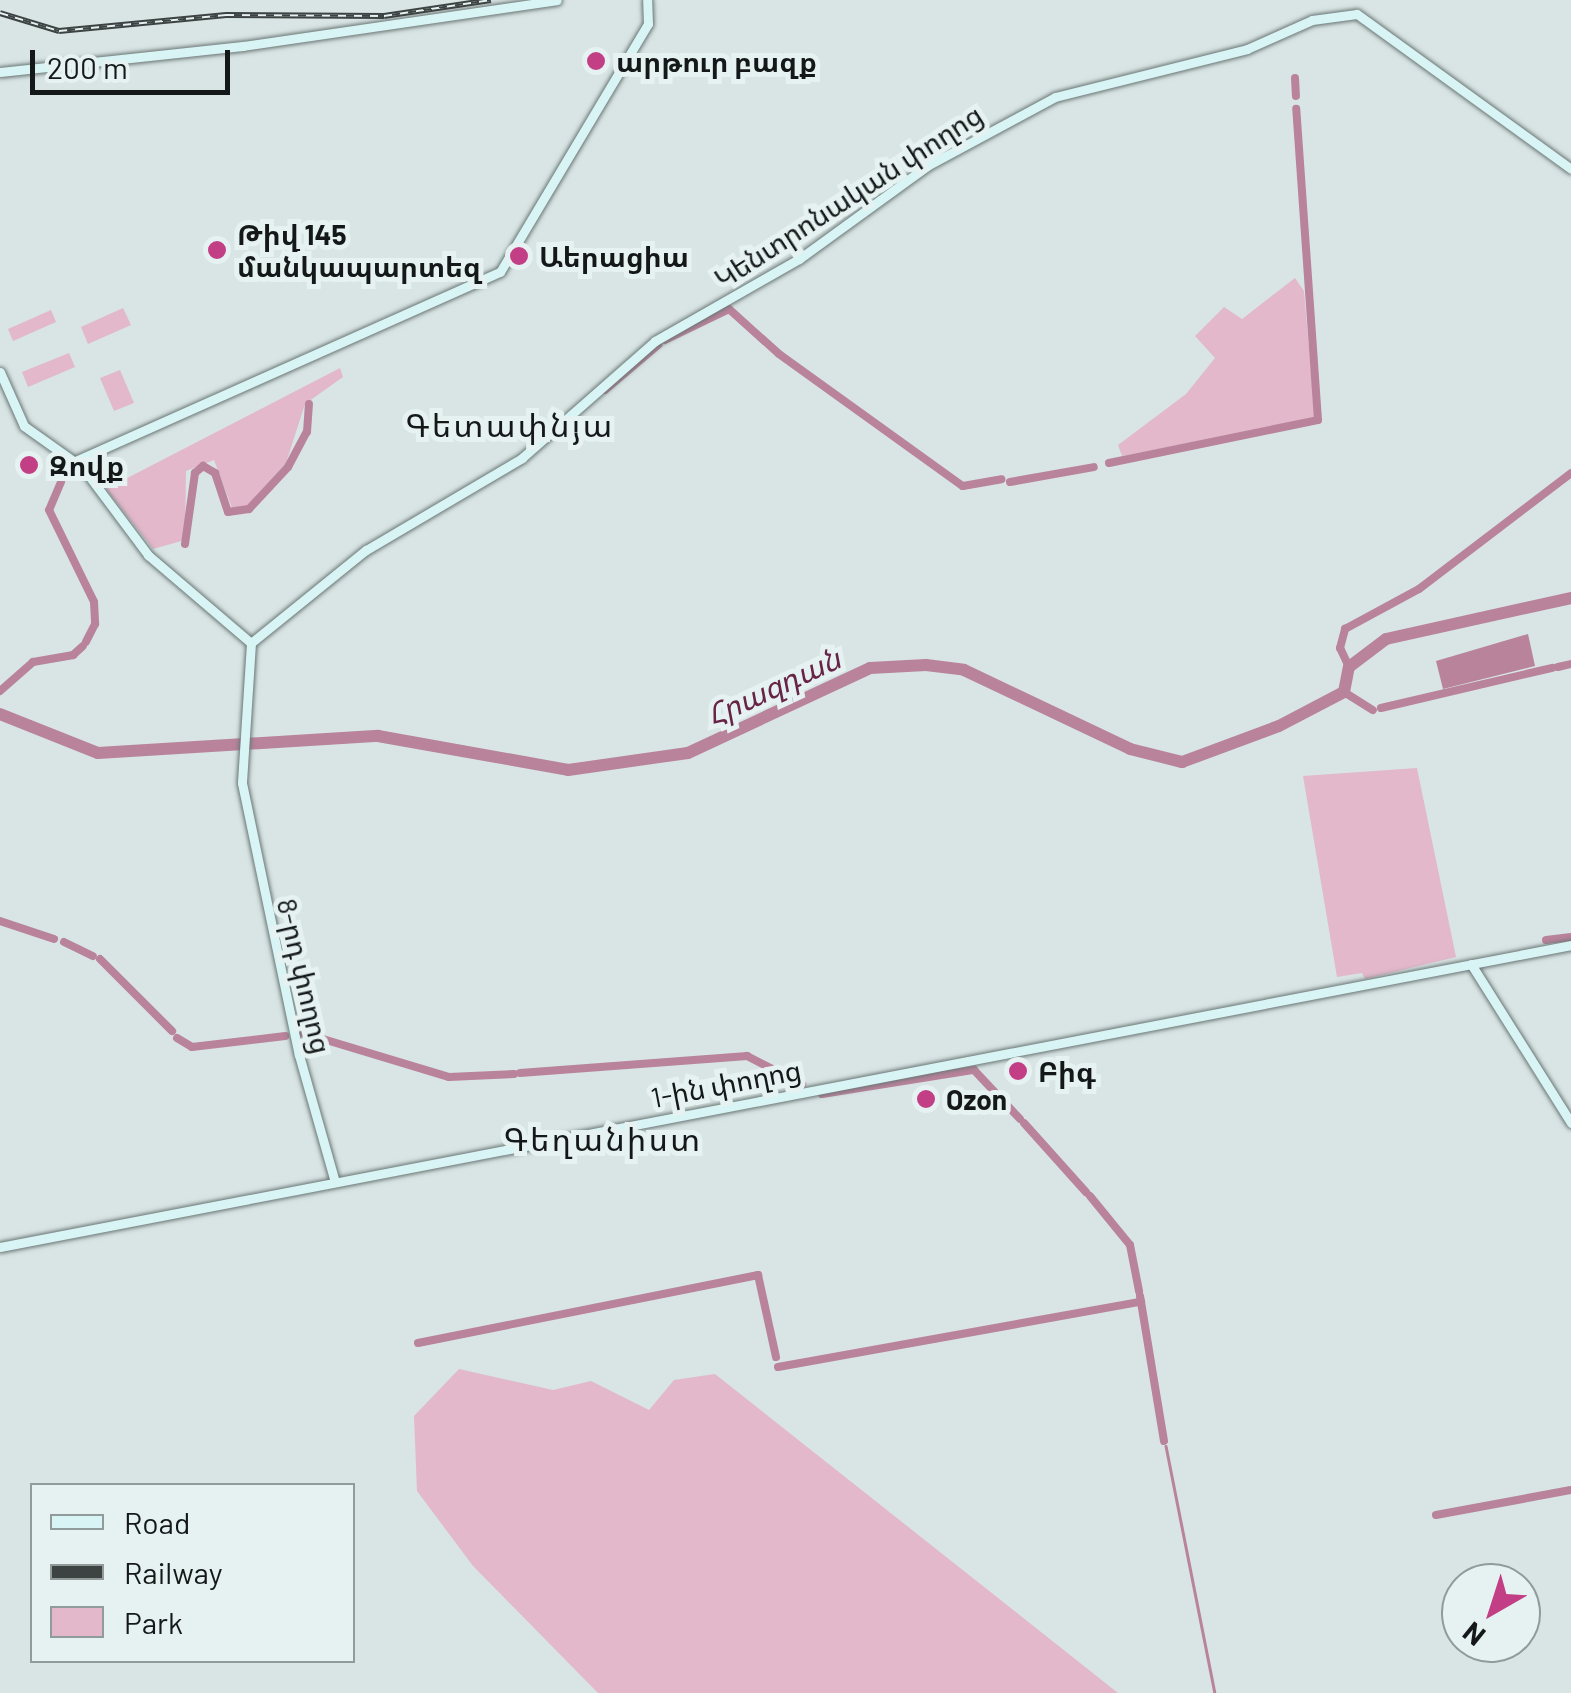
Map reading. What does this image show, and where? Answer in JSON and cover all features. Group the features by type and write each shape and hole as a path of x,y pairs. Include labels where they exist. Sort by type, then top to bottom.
{"main road":[{"path":"0,72 244,46 557,0"},
{"path":"73,462 500,272 648,24 646,0"},
{"name":"Կենտրոնական փողոց","path":"251,643 366,550 522,458 655,341 799,259 927,166 1056,97 1247,48 1312,20 1357,14 1571,168"},
{"path":"0,372 24,426 73,462 148,555 251,643"},
{"name":"8-րդ փողոց","path":"251,643 242,778 299,1056 335,1182"},
{"name":"1-ին փողոց","path":"0,1247 1571,945"},
{"path":"1466,966 1571,1123"}],"green space":[{"path":"1295,278 1304,291 1315,419 1122,456 1118,445 1186,394 1215,358 1195,336 1224,307 1242,319"},
{"path":"123,308 131,325 88,344 81,327"},
{"path":"51,310 56,322 13,341 8,329"},
{"path":"69,353 75,367 28,387 22,372"},
{"path":"340,368 343,377 305,404 286,463 245,508 232,508 214,460 186,471 185,540 153,549 106,489"},
{"path":"120,370 134,403 114,411 100,378"},
{"path":"1417,768 1456,957 1365,979 1362,973 1337,977 1303,776"},
{"path":"459,1369 553,1390 591,1381 649,1410 674,1380 715,1374 1118,1693 598,1693 473,1566 417,1491 414,1416"}],"shaded area":[{"path":"1528,634 1535,666 1443,689 1436,661"}],"waterway":[{"path":"1295,78 1296,96"},
{"path":"1109,463 1318,420 1296,109"},
{"path":"665,340 729,309 779,354 963,486 1001,479"},
{"path":"605,390 658,345"},
{"path":"185,544 195,473 203,466 215,473 228,512 249,509 288,467 307,432 309,404"},
{"path":"1010,482 1094,467"},
{"path":"1349,667 1340,648 1345,629 1419,589 1571,473"},
{"path":"61,482 49,510 94,602 95,624 86,642"},
{"name":"Հրազդան","path":"0,714 98,753 378,736 568,770 688,753 870,668 926,665 964,670 1130,749 1182,762 1279,726 1344,692 1349,667 1386,639 1571,598"},
{"path":"0,691 33,662 73,655 83,646"},
{"path":"1558,667 1571,664"},
{"path":"1381,708 1552,668"},
{"path":"1344,692 1373,710"},
{"path":"0,921 54,939"},
{"path":"1546,940 1571,937"},
{"path":"64,942 93,956"},
{"path":"100,959 172,1031"},
{"path":"303,1033 449,1077 514,1074"},
{"path":"177,1038 192,1047 285,1036"},
{"path":"520,1073 747,1056 802,1084"},
{"path":"822,1094 974,1070 1020,1119"},
{"path":"1024,1123 1086,1192"},
{"path":"1090,1196 1130,1245 1139,1291"},
{"path":"418,1343 758,1275 776,1357"},
{"path":"1140,1296 1164,1441"},
{"path":"778,1367 1141,1302"},
{"path":"1166,1446 1215,1693"},
{"path":"1436,1515 1571,1490"}],"railway":[{"path":"0,13 59,31 226,15 384,16 491,0"}],"place":[{"name":"արթուր բազք","path":"596,61"},
{"name":"Թիվ 145 մանկապարտեզ","path":"217,250"},
{"name":"Աերացիա","path":"519,256"},
{"name":"Զովք","path":"29,465"},
{"name":"Բիգ","path":"1018,1071"},
{"name":"Ozon","path":"926,1099"}],"district":[{"name":"Գետափնյա","path":"510,424"},
{"name":"Գեղանիստ","path":"603,1138"}]}
